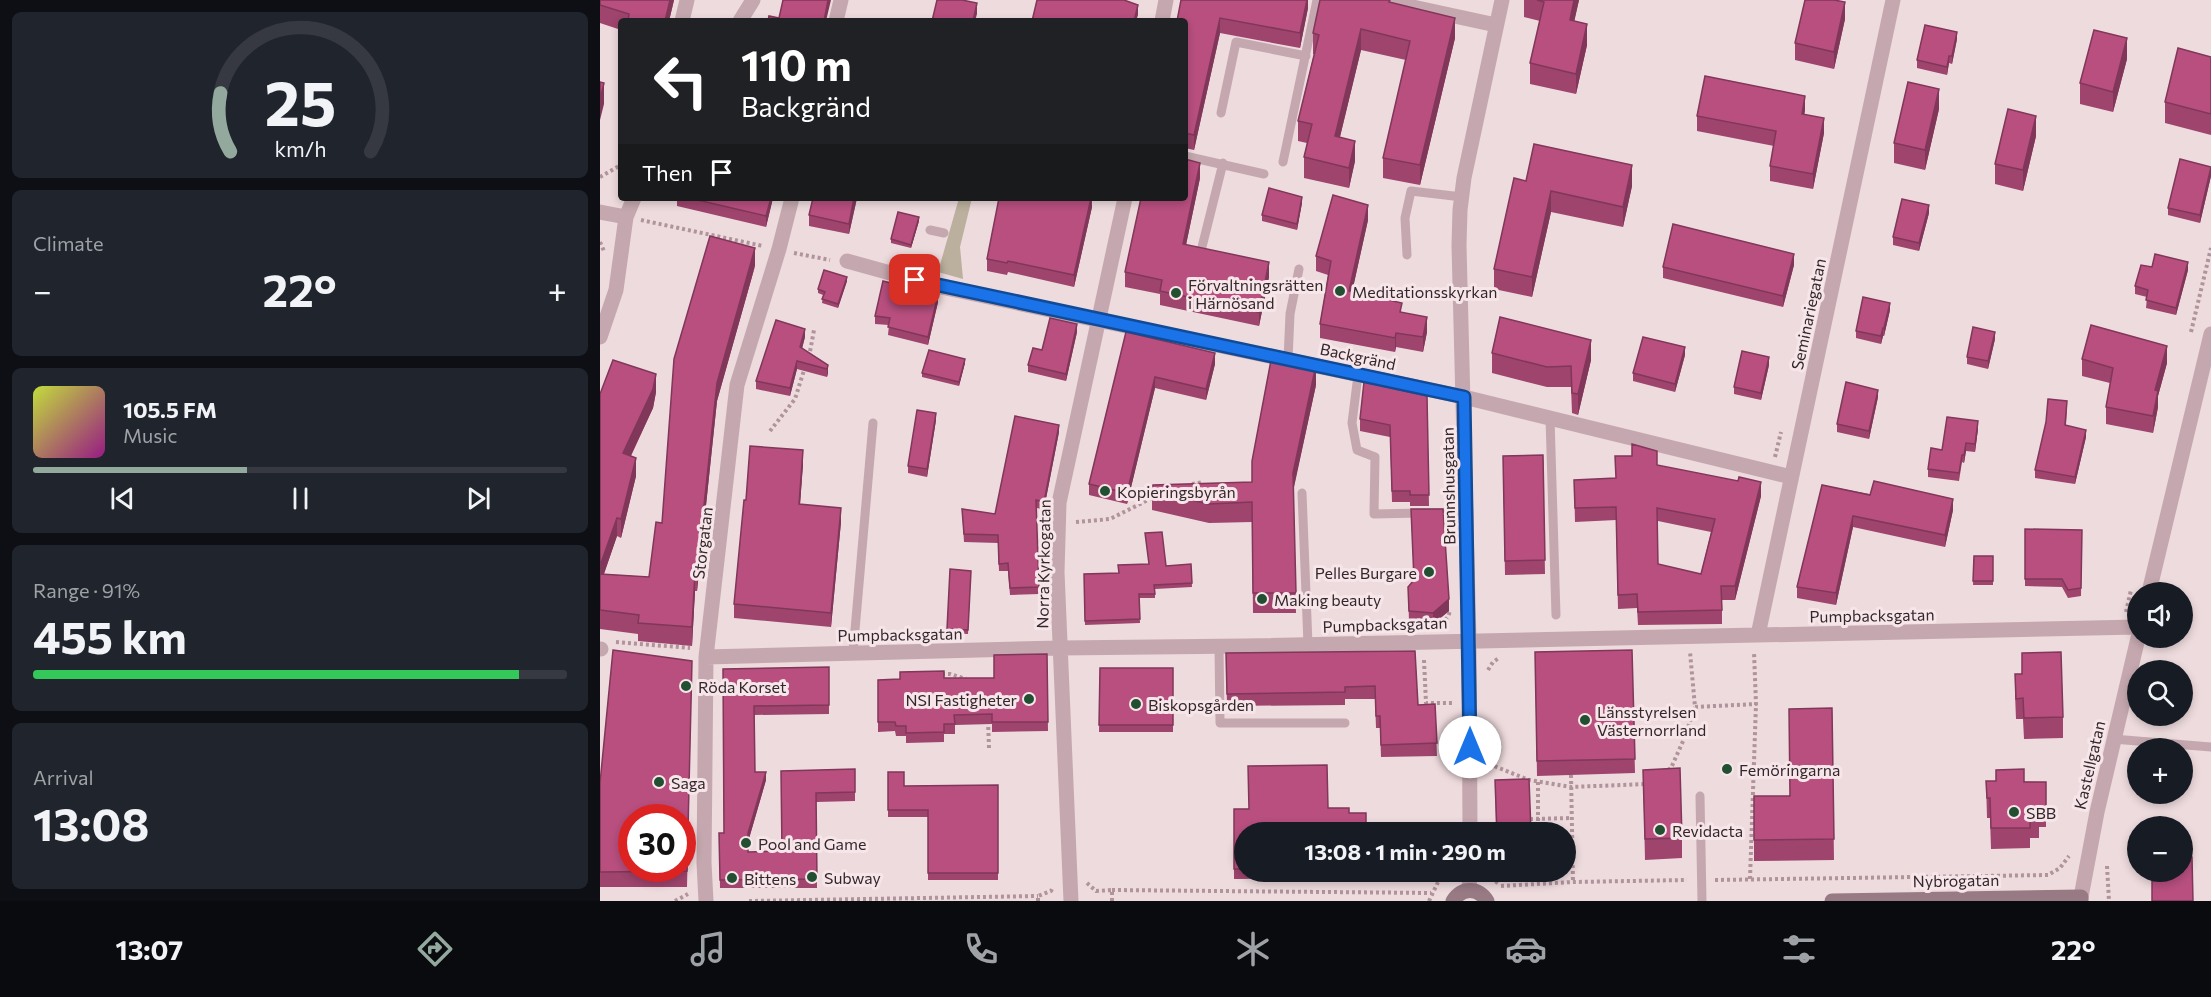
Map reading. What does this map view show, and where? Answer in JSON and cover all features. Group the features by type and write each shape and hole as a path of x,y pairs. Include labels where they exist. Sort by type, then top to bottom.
{"main road":[{"path":"1453,901 1458,894 1469,890 1481,893 1487,901"},
{"name":"Nybrogatan","path":"1832,901 2081,899"}],"street":[{"path":"683,18 687,0"},
{"path":"742,18 753,0"},
{"path":"837,18 841,0"},
{"path":"1163,18 1166,0"},
{"name":"Brunnshusgatan","path":"1470,822 1467,512 1459,245 1462,197 1502,0"},
{"name":"Seminariegatan","path":"1756,635 1893,0"},
{"path":"1387,1 1496,25"},
{"path":"600,337 616,290 626,217 633,201"},
{"name":"Storgatan","path":"706,901 701,653 723,522 737,385 779,249 791,201"},
{"name":"Norra Kyrkogatan","path":"1071,901 1057,572 1059,503 1124,201"},
{"path":"600,212 626,217"},
{"name":"Backgränd","path":"847,261 941,287 1464,397 1791,477"},
{"path":"2151,582 2211,334"},
{"name":"Pumpbacksgatan","path":"701,653 1218,646 2127,627"},
{"name":"Kastellgatan","path":"2081,899 2097,812 2136,648"},
{"path":"1469,882 1469,890"}],"lane":[{"path":"1283,162 1317,0"},
{"path":"1221,113 1236,42 1306,56"},
{"path":"1188,157 1264,174"},
{"path":"1201,252 1223,163"},
{"path":"1407,255 1404,218 1412,191 1462,197"},
{"path":"930,230 944,233"},
{"path":"1288,360 1290,314 1299,268"},
{"path":"1359,375 1352,423 1357,450 1375,457 1374,514 1467,512"},
{"path":"1550,418 1556,615"},
{"path":"853,652 873,423"},
{"path":"1302,494 1308,644"},
{"path":"1218,646 1220,723 1345,723"},
{"path":"2114,739 2211,747"},
{"path":"1700,796 1702,901"}],"path":[{"path":"600,177 618,167"},
{"path":"626,217 748,243"},
{"path":"2189,341 2211,248"},
{"path":"798,254 820,260"},
{"path":"770,431 795,399 809,356 814,330"},
{"path":"1764,456 1775,459 1782,425"},
{"path":"1183,486 1203,482"},
{"path":"1069,522 1110,519 1162,494"},
{"path":"2127,605 2127,614"},
{"path":"1435,627 1448,617 1451,608"},
{"path":"2115,610 2126,609"},
{"path":"1750,879 1756,635"},
{"path":"1663,773 1671,768 1695,707 1688,636"},
{"path":"601,649 603,640 701,653"},
{"path":"1424,655 1426,703 1424,710"},
{"path":"1487,673 1493,662 1506,656"},
{"path":"940,674 950,674 968,680"},
{"path":"1453,693 1453,714"},
{"path":"1426,703 1449,703"},
{"path":"1695,707 1756,704"},
{"path":"987,717 989,748"},
{"path":"1489,775 1489,764 1529,780 1571,787 1646,784 1655,779"},
{"path":"1571,775 1572,822"},
{"path":"1538,782 1538,822"},
{"path":"1530,819 1572,818"},
{"path":"1576,882 2048,875 2060,868 2068,859 2071,848"},
{"path":"1429,901 1438,882"},
{"path":"1501,886 1573,882"},
{"path":"1112,890 1431,893"},
{"path":"675,901 688,893"},
{"path":"749,901 1038,896"}],"shaded area":[{"path":"958,201 971,201 960,247 963,279 938,272"}],"building":[{"path":"600,0 670,0 666,18 628,18 629,14 600,5"},
{"path":"783,0 828,0 825,18 779,18"},
{"path":"937,0 962,0 977,3 974,18 933,18"},
{"path":"1037,0 1124,0 1138,5 1135,18 1033,18"},
{"path":"1181,0 1307,0 1300,33 1220,18 1194,135 1188,134 1188,18 1178,18"},
{"path":"1320,0 1390,0 1389,2 1455,18 1420,165 1383,158 1410,41 1361,29 1335,136 1355,141 1349,168 1304,157 1312,124 1298,121 1319,35 1313,33"},
{"path":"1537,0 1574,0 1570,20 1587,24 1576,74 1530,63 1544,2"},
{"path":"1805,0 1845,2 1834,52 1795,43"},
{"path":"1925,25 1957,32 1947,67 1917,60"},
{"path":"2094,30 2127,38 2113,92 2080,83"},
{"path":"2178,48 2211,57 2211,114 2165,102"},
{"path":"1705,76 1805,96 1802,114 1824,118 1813,174 1770,166 1776,131 1697,116"},
{"path":"600,82 604,83 600,99"},
{"path":"1908,82 1939,89 1925,150 1894,143"},
{"path":"2008,109 2036,116 2023,170 1995,164"},
{"path":"1534,144 1632,165 1623,207 1551,191 1532,277 1494,269 1514,178 1526,181"},
{"path":"2180,159 2211,167 2200,215 2168,208"},
{"path":"1188,160 1200,163 1183,244 1269,262 1259,312 1160,291 1162,280 1125,272 1140,201 1188,201"},
{"path":"1269,188 1302,197 1297,224 1262,215"},
{"name":"Meditationsskyrkan","path":"1333,195 1368,205 1349,291 1402,303 1400,312 1427,317 1423,337 1396,333 1395,338 1320,324 1331,261 1316,256"},
{"path":"1902,199 1929,205 1919,243 1893,237"},
{"path":"702,201 770,201 766,216"},
{"path":"812,201 853,201 849,224 809,215"},
{"path":"998,201 1090,201 1074,275 1008,261 1007,263 987,259"},
{"path":"898,212 919,217 911,245 891,239"},
{"path":"1673,224 1794,254 1783,296 1663,267"},
{"path":"710,236 755,248 717,383 697,572 695,572 692,627 638,623 639,615 600,610 600,574 649,577 656,522 662,523 674,359"},
{"path":"2155,254 2188,262 2176,308 2146,300 2148,290 2135,286 2141,265 2152,267"},
{"path":"824,270 847,277 838,304 822,299 825,292 818,289"},
{"path":"883,281 938,295 928,337 888,327 890,318 875,316"},
{"path":"1863,297 1890,303 1881,336 1856,331"},
{"path":"1500,317 1591,340 1578,394 1572,393 1571,366 1547,367 1492,353"},
{"path":"1050,318 1077,324 1066,374 1028,365 1033,348 1042,350"},
{"path":"776,320 805,329 800,347 828,365 827,369 797,361 790,388 756,381"},
{"path":"2091,325 2167,346 2155,390 2158,391 2153,416 2106,407 2113,368 2082,359"},
{"path":"1973,327 1995,332 1988,361 1967,357"},
{"path":"1126,332 1215,353 1206,389 1155,377 1127,493 1089,484"},
{"path":"1643,337 1685,347 1675,384 1633,373"},
{"path":"929,350 965,359 959,382 922,373"},
{"path":"1742,351 1769,357 1761,393 1734,387"},
{"path":"1272,355 1316,365 1293,473 1296,593 1253,593 1252,502 1209,504 1152,491 1153,485 1252,482 1252,461"},
{"path":"613,360 656,374 653,389 623,453 636,458 621,519 617,518 600,566 600,394"},
{"path":"1364,382 1427,396 1429,495 1410,495 1410,491 1392,491 1390,425 1360,419"},
{"path":"1846,382 1878,390 1869,431 1837,424"},
{"path":"2048,399 2067,401 2065,425 2086,430 2075,477 2035,470 2046,422"},
{"path":"917,410 936,413 927,469 908,466"},
{"path":"1015,416 1059,425 1044,502 1036,500 1039,587 1010,588 1008,563 999,564 998,535 964,534 962,509 995,514"},
{"path":"1947,417 1978,421 1975,444 1966,443 1959,473 1928,469 1931,448 1942,450"},
{"path":"1632,444 1657,451 1657,465 1738,481 1739,477 1761,482 1735,586 1721,586 1722,610 1638,612 1637,594 1618,595 1616,507 1575,508 1574,480 1616,478 1615,456 1632,456","holes":["1657,508 1715,519 1701,574 1658,564"]},
{"path":"750,446 803,450 799,504 841,508 831,613 734,604"},
{"path":"1543,455 1545,560 1505,561 1503,456"},
{"path":"1874,481 1953,499 1945,535 1853,516 1836,593 1797,587 1822,485 1870,495"},
{"path":"1411,509 1443,509 1449,599 1433,613 1409,611 1408,587 1414,580"},
{"path":"2025,529 2082,530 2081,588 2068,590 2062,579 2025,579"},
{"path":"1162,532 1166,566 1191,564 1192,583 1154,585 1155,594 1139,594 1140,619 1085,621 1084,574 1119,573 1118,565 1149,564 1145,533"},
{"path":"1974,556 1993,556 1993,581 1973,581"},
{"path":"950,569 971,571 968,630 947,629"},
{"path":"613,650 692,661 689,804 618,804 618,872 600,872 600,783"},
{"path":"1632,650 1635,759 1537,761 1535,652"},
{"path":"1415,651 1418,705 1435,704 1437,743 1381,745 1380,716 1376,716 1375,686 1345,687 1345,692 1227,694 1226,653"},
{"path":"2061,652 2063,717 2024,718 2023,698 2016,699 2015,674 2022,674 2022,653"},
{"path":"1047,654 1048,722 992,722 992,714 954,715 955,724 944,724 944,732 906,733 906,726 896,726 895,722 878,722 878,680 900,679 900,672 944,671 944,678 994,678 994,655"},
{"path":"829,667 829,705 754,706 755,772 766,772 748,833 748,852 782,851 781,771 855,769 855,792 816,793 817,879 720,880 719,833 724,833 723,669"},
{"name":"Biskopsgården","path":"1100,668 1173,668 1173,725 1099,725"},
{"path":"1832,708 1834,839 1754,840 1754,796 1790,796 1789,709"},
{"path":"1327,765 1328,808 1349,808 1349,813 1366,813 1366,822 1234,822 1234,809 1249,809 1248,766"},
{"path":"1680,768 1682,838 1645,839 1643,770"},
{"path":"2024,769 2024,782 2046,782 2046,806 2039,807 2039,818 2030,818 2030,828 1991,828 1990,798 1987,798 1986,781 1996,781 1996,770"},
{"path":"888,772 904,772 904,786 998,785 998,873 928,873 928,810 888,810"},
{"path":"1529,779 1531,822 1497,822 1495,780"},
{"path":"2152,882 2193,882 2193,901 2152,901"}],"place":[{"name":"Meditationsskyrkan","path":"1340,291"},
{"name":"Förvaltningsrätten i Härnösand","path":"1176,293"},
{"name":"Kopieringsbyrån","path":"1105,491"},
{"name":"Pelles Burgare","path":"1429,572"},
{"name":"Making beauty","path":"1262,599"},
{"name":"Röda Korset","path":"686,686"},
{"name":"NSI Fastigheter","path":"1029,699"},
{"name":"Biskopsgården","path":"1136,704"},
{"name":"Länsstyrelsen Västernorrland","path":"1585,720"},
{"name":"Femöringarna","path":"1727,769"},
{"name":"Saga","path":"659,782"},
{"name":"SBB","path":"2014,812"},
{"name":"Revidacta","path":"1660,830"},
{"name":"Pool and Game","path":"746,843"},
{"name":"Subway","path":"812,877"},
{"name":"Bittens","path":"732,878"}],"route":[{"path":"915,280 1464,397 1470,747"}]}
